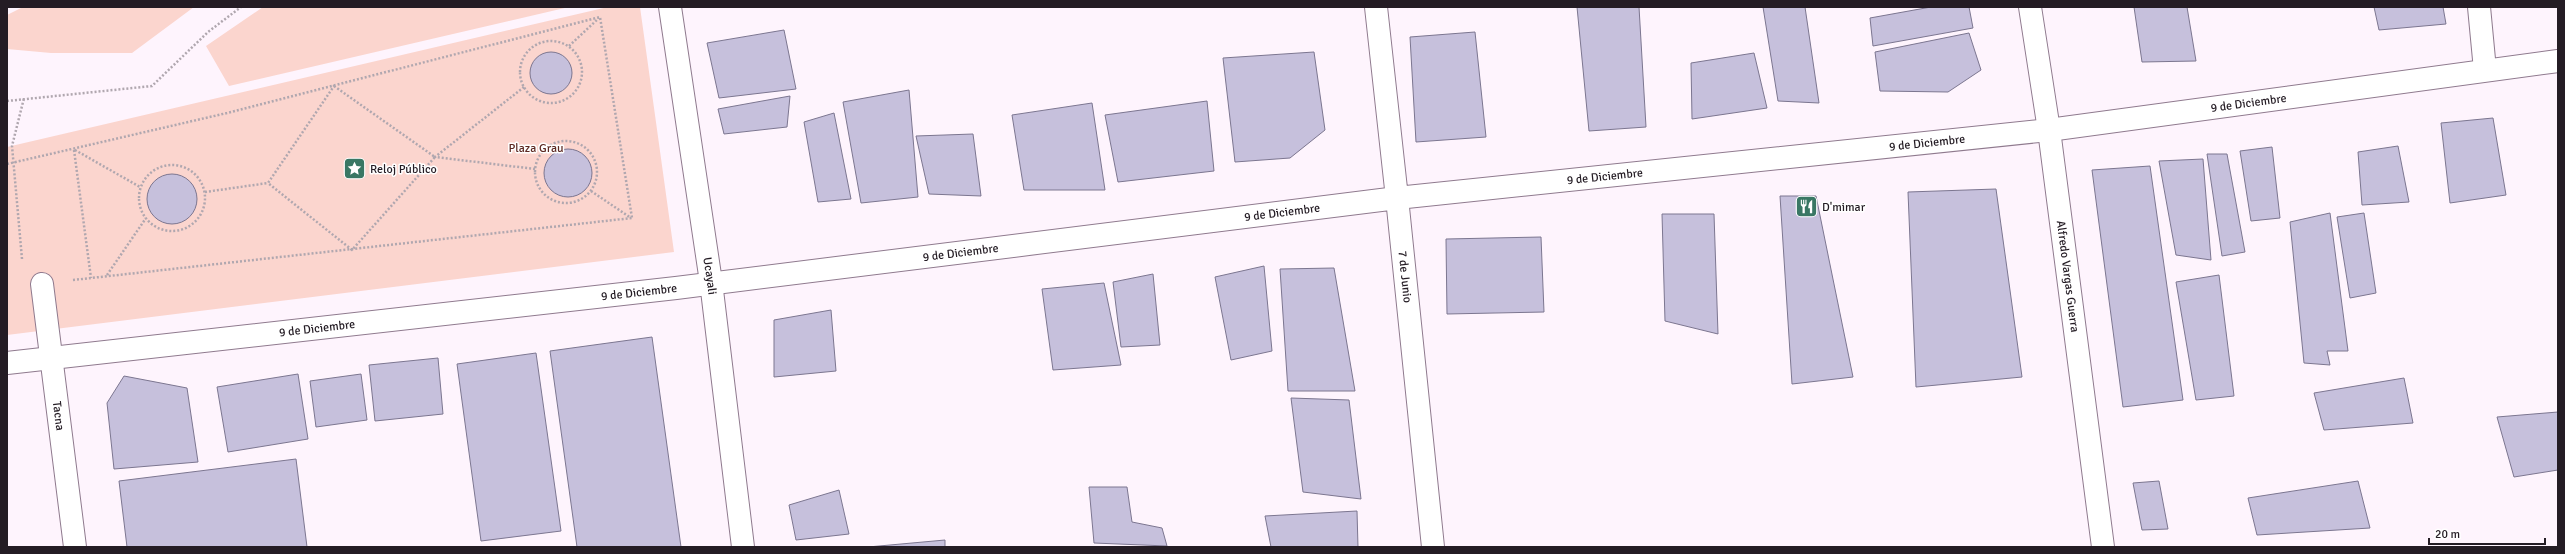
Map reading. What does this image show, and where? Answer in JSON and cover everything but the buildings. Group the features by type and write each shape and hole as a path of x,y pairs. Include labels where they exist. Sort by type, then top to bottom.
{"street":[{"name":"Ucayali","path":"670,7 711,282 743,547"},
{"name":"7 de Junio","path":"1376,7 1433,547"},
{"name":"Alfredo Vargas Guerra","path":"2030,7 2049,130 2103,547"},
{"path":"2479,7 2485,70"},
{"name":"9 de Diciembre","path":"7,363 711,282 1397,198 2049,130 2558,61"},
{"name":"Tacna","path":"42,284 75,547"}],"path":[{"path":"7,101 24,98 152,86 208,32 241,7"},
{"path":"569,46 600,17"},
{"path":"7,164 74,150 334,86 600,17"},
{"path":"600,17 632,218"},
{"path":"546,40 557,40 569,46 580,59 583,69 581,80 570,97 555,102 540,101 531,96 524,87 520,68 529,49 546,40"},
{"path":"334,86 435,157 535,169"},
{"path":"268,183 334,86"},
{"path":"352,250 435,157 524,87"},
{"path":"24,98 12,146 24,286 107,275 352,250 632,218"},
{"path":"570,140 580,143 594,158 598,168 597,179 591,190 586,197 577,202 556,202 540,188 535,169 543,150 551,144 570,140"},
{"path":"74,150 140,187"},
{"path":"74,150 91,278"},
{"path":"175,165 195,173 202,182 206,203 202,214 186,229 164,230 154,226 146,218 141,208 140,187 154,170 175,165"},
{"path":"205,192 268,183 352,250"},
{"path":"591,190 632,218"},
{"path":"107,275 146,218"}],"green space":[{"path":"23,7 194,7 132,53 51,53 7,49 7,15"},
{"path":"263,7 569,7 229,86 206,46"},
{"name":"Plaza Grau","path":"608,7 640,7 674,252 7,335 7,147"}],"place":[{"name":"Reloj Público","path":"354,169"},
{"name":"D'mimar","path":"1807,207"}]}
